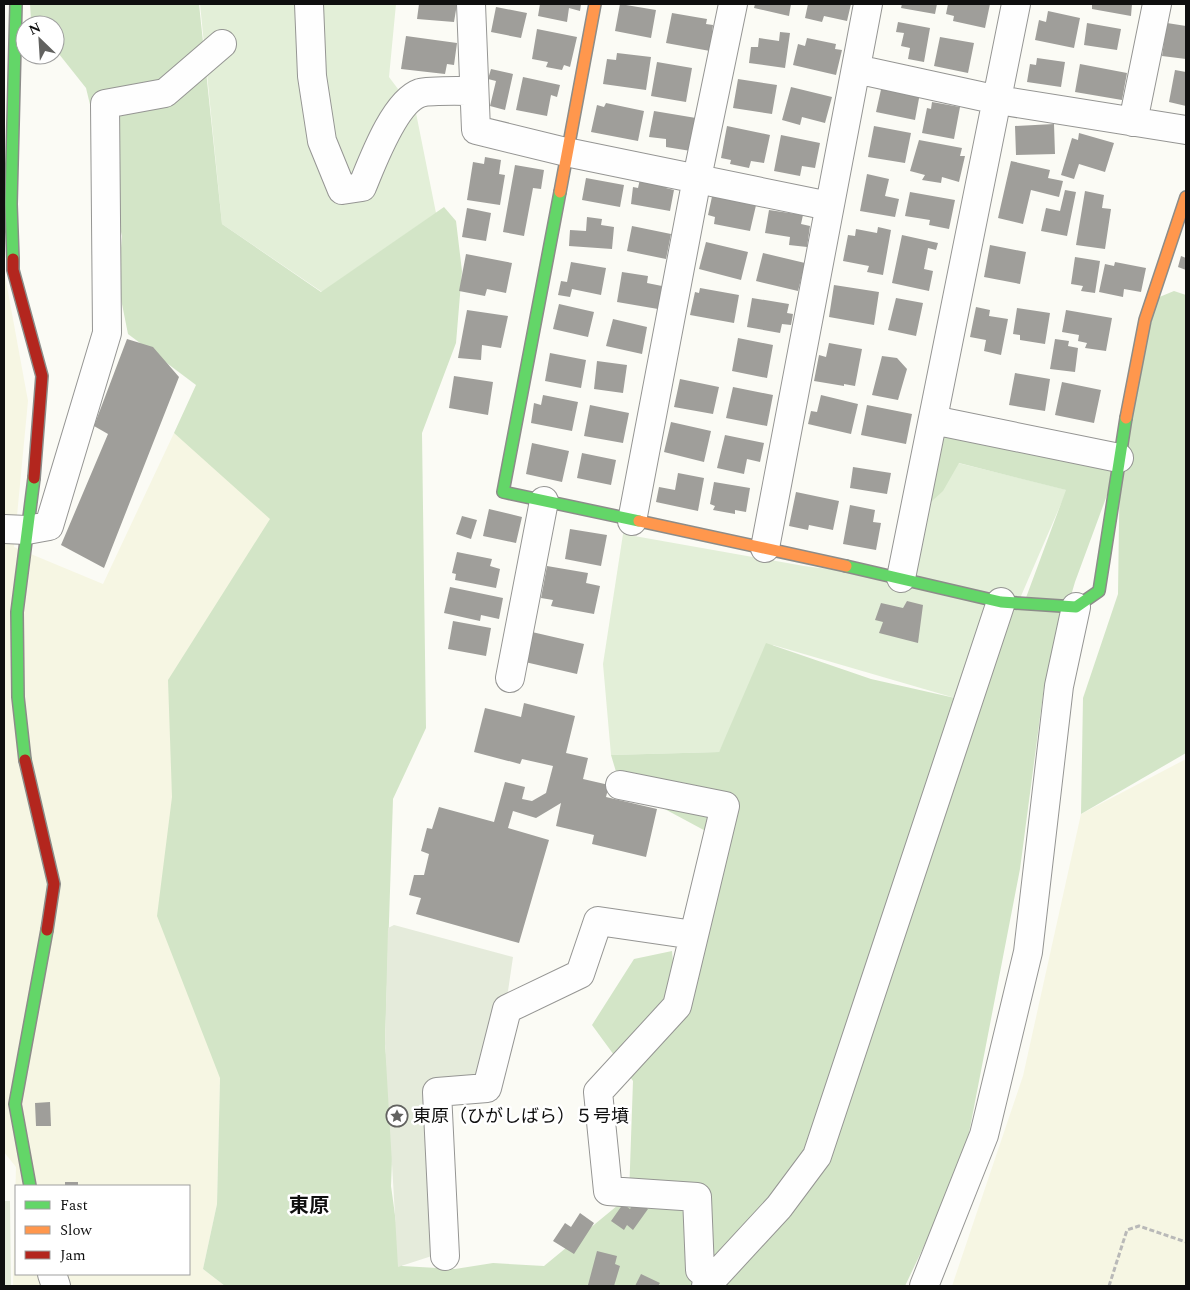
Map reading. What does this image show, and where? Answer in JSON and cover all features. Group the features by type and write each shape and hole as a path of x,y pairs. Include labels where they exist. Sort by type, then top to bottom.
{"street":[{"path":"16,4 10,84 13,270 42,376 34,477 15,530 18,612 18,697 25,761 54,884 34,1009 15,1104 30,1185"},
{"path":"309,4 312,76 322,141 342,190 362,187 386,133 398,114 420,93 474,91"},
{"path":"471,4 476,130 566,152 830,206"},
{"path":"596,4 566,152 504,492 901,578 1001,602 1076,607 1099,591 1119,458 1144,320 1186,197"},
{"path":"632,521 697,178 733,4"},
{"path":"765,548 868,4"},
{"path":"901,578 1016,4"},
{"path":"1133,122 1157,4"},
{"path":"15,530 48,526 107,333 105,104 165,93 222,44"},
{"path":"856,70 998,100 1186,130"},
{"path":"933,420 1119,458"},
{"path":"510,678 544,501"},
{"path":"620,785 725,806 678,1006 598,1092 608,1191 697,1197 700,1270 710,1283 779,1207 817,1156 1001,602"},
{"path":"924,1286 984,1135 1028,952 1059,686 1076,607"},
{"path":"446,1256 437,1092 487,1088 507,1009 580,974 598,921 694,935"}],"path":[{"path":"1109,1286 1127,1230 1138,1226 1186,1242"}],"green space":[{"path":"30,4 199,4 222,224 321,292 444,207 456,221 462,271 456,343 422,433 426,728 393,799 385,1044 393,1131 391,1186 402,1266 455,1269 493,1263 544,1266 629,1196 633,1081 592,1025 634,959 672,951 677,1004 713,835 620,785 611,755 719,752 766,643 871,679 955,698 977,637 1024,603 1066,490 959,463 943,491 931,502 919,489 935,427 1117,468 1075,582 1044,687 1020,869 963,1164 905,1286 225,1286 203,1269 217,1204 220,1078 157,916 172,797 168,680 270,519 174,433 196,385 128,334 118,284 122,236 86,88 65,62 65,15 31,15"},
{"path":"200,4 396,4 389,77 416,113 436,213 322,292 222,224"},
{"path":"4,270 28,401 14,547 103,584 174,433 279,519 220,1077 217,1204 203,1269 225,1286 13,1286 15,1207 15,1275 190,1275 190,1185 16,1185 16,1167 4,1152"},
{"path":"1174,291 1186,295 1186,753 1081,814 1083,698 1118,594 1120,452 1157,298"},
{"path":"958,463 1067,490 1018,603 955,698 773,645 719,752 611,755 603,664 623,534 804,566 901,578 914,513"},
{"path":"1186,759 1186,1286 952,1286 1023,1076 1081,814"},
{"path":"394,925 513,957 508,991 474,1081 429,1089 441,1253 398,1267 385,1044 388,928"},
{"path":"4,1201 10,1201 11,1286 4,1286"}],"building":[{"path":"419,4 457,4 454,22 417,19"},
{"path":"540,4 581,4 580,11 569,8 567,22 538,16"},
{"path":"620,4 656,10 651,38 615,31"},
{"path":"755,4 791,4 789,16 754,8"},
{"path":"808,4 851,4 847,21 824,16 822,22 805,18"},
{"path":"902,4 937,4 935,14 901,8"},
{"path":"948,4 990,4 985,28 953,21 954,16 946,14"},
{"path":"1092,4 1132,4 1131,16 1092,9"},
{"path":"496,7 527,13 521,38 491,32"},
{"path":"1048,11 1080,18 1074,48 1035,40 1039,20 1046,22"},
{"path":"672,13 707,19 706,24 713,25 710,51 666,43"},
{"path":"898,22 930,28 924,62 908,59 910,48 901,46 904,33 896,32"},
{"path":"1087,23 1121,29 1117,50 1084,45"},
{"path":"1167,23 1186,26 1186,59 1162,56"},
{"path":"537,29 577,37 570,67 564,65 562,70 546,67 548,62 532,59"},
{"path":"780,32 790,33 785,68 749,63 751,47 758,47 759,38 779,41"},
{"path":"406,36 457,43 454,65 447,64 445,74 401,69"},
{"path":"940,37 974,43 968,73 934,66"},
{"path":"807,38 836,44 835,49 842,50 836,75 793,65 798,44 805,46"},
{"path":"617,53 651,57 646,90 603,84 607,59 616,60"},
{"path":"1037,58 1065,62 1061,87 1027,82 1030,64 1036,65"},
{"path":"657,62 692,68 686,102 651,96"},
{"path":"1080,64 1127,73 1122,100 1075,92"},
{"path":"491,69 513,74 505,110 490,106 496,81 488,79"},
{"path":"1175,70 1186,72 1186,106 1169,102"},
{"path":"523,77 560,85 557,97 551,95 547,116 516,110"},
{"path":"738,79 777,85 772,114 733,108"},
{"path":"882,85 920,93 915,120 876,112"},
{"path":"791,87 832,97 825,123 802,117 800,125 782,120"},
{"path":"932,102 960,107 954,139 922,133 927,108 931,109"},
{"path":"606,103 644,111 638,141 591,132 597,105 604,107"},
{"path":"654,111 702,119 697,152 666,147 666,139 649,137"},
{"path":"1054,124 1055,154 1016,155 1015,126"},
{"path":"727,126 770,135 764,163 751,161 749,168 730,164 731,160 721,158"},
{"path":"874,126 911,133 905,163 868,157"},
{"path":"1079,133 1114,143 1105,172 1079,164 1074,179 1061,175 1072,138 1078,140"},
{"path":"781,135 820,143 815,168 802,166 800,176 774,171"},
{"path":"919,140 962,148 960,156 965,156 959,182 942,177 941,183 922,180 925,175 910,171"},
{"path":"485,157 501,160 499,174 505,175 500,205 467,200 473,162 484,164"},
{"path":"1011,161 1050,170 1048,178 1063,181 1059,197 1031,190 1023,224 998,218"},
{"path":"515,165 544,170 541,189 533,188 524,236 503,232"},
{"path":"867,174 889,179 885,196 899,199 895,217 860,211"},
{"path":"586,178 624,185 620,207 582,200"},
{"path":"640,179 667,184 666,188 674,190 670,211 631,204 633,187 638,188"},
{"path":"1065,190 1076,192 1067,236 1041,231 1046,208 1060,211"},
{"path":"1085,191 1104,195 1102,208 1111,209 1105,249 1076,245"},
{"path":"713,192 757,201 750,231 714,224 715,217 708,215"},
{"path":"910,192 955,200 949,229 929,225 930,220 905,216"},
{"path":"467,208 491,213 486,241 462,237"},
{"path":"769,210 803,215 801,224 810,226 807,247 789,245 790,237 765,233"},
{"path":"587,217 602,219 601,225 614,227 612,249 569,246 570,230 586,231"},
{"path":"632,226 671,234 666,259 627,251"},
{"path":"878,227 891,230 883,275 867,272 869,266 843,261 848,235 855,236 856,229 877,233"},
{"path":"902,235 938,243 936,250 928,248 924,269 933,271 929,291 892,283"},
{"path":"706,242 748,252 741,280 699,269"},
{"path":"990,245 1026,252 1020,284 984,277"},
{"path":"763,253 805,263 798,291 756,281"},
{"path":"466,254 512,263 506,293 487,289 485,296 459,291"},
{"path":"1181,256 1186,258 1186,270 1178,267"},
{"path":"1075,257 1100,261 1095,293 1081,291 1083,286 1071,284"},
{"path":"571,262 606,268 601,295 572,289 570,297 558,295 561,281 567,282"},
{"path":"1115,262 1146,268 1141,292 1124,289 1123,297 1099,292 1105,264 1114,266"},
{"path":"622,272 648,276 647,283 662,286 658,309 617,302"},
{"path":"834,285 879,292 874,325 829,317"},
{"path":"700,288 739,295 734,323 690,315 695,292 699,293"},
{"path":"752,298 789,304 787,313 793,314 791,325 782,324 780,333 747,327"},
{"path":"896,298 923,303 916,336 888,330"},
{"path":"559,304 594,312 588,337 553,329"},
{"path":"976,307 990,310 989,316 1008,319 1001,355 984,351 986,340 970,337"},
{"path":"1017,308 1050,313 1045,344 1020,340 1020,335 1013,334"},
{"path":"467,310 508,316 501,348 482,345 481,360 458,358"},
{"path":"1066,310 1112,318 1106,351 1085,348 1087,343 1078,341 1079,335 1062,332"},
{"path":"613,319 647,327 642,354 606,346"},
{"path":"738,338 773,345 767,378 732,371"},
{"path":"127,339 153,347 179,377 104,568 61,545 108,434 94,426"},
{"path":"1055,339 1069,341 1068,346 1078,348 1075,372 1050,369"},
{"path":"829,343 862,349 855,386 814,381 819,355 826,357"},
{"path":"550,353 586,360 581,388 545,381"},
{"path":"882,356 897,358 907,369 898,400 872,395"},
{"path":"597,361 627,365 623,393 594,389"},
{"path":"1015,373 1050,379 1045,411 1009,405"},
{"path":"454,376 493,382 488,415 449,408"},
{"path":"680,379 719,387 713,414 674,407"},
{"path":"1062,382 1101,390 1094,423 1055,415"},
{"path":"733,387 773,395 767,426 726,418"},
{"path":"543,395 578,402 572,431 531,423 534,403 541,405"},
{"path":"821,395 858,404 851,434 808,424 811,411 817,412"},
{"path":"590,405 629,413 623,443 584,436"},
{"path":"867,405 912,414 906,444 861,435"},
{"path":"671,422 711,431 704,462 664,452"},
{"path":"725,435 764,443 760,462 747,459 744,474 717,468"},
{"path":"532,443 569,451 562,482 526,474"},
{"path":"582,453 616,460 611,485 577,478"},
{"path":"853,467 891,473 887,494 850,488"},
{"path":"678,473 704,478 698,511 656,502 659,487 675,490"},
{"path":"714,482 750,488 746,512 735,510 735,514 713,510 715,506 710,504"},
{"path":"796,492 839,501 833,530 809,525 808,530 789,526"},
{"path":"850,505 875,510 873,522 881,523 876,550 843,544"},
{"path":"489,509 522,517 516,543 483,536"},
{"path":"462,516 477,520 471,539 456,534"},
{"path":"570,529 607,535 601,566 565,559"},
{"path":"457,552 492,559 490,566 500,569 496,588 455,580 456,574 452,573"},
{"path":"547,566 588,573 586,583 600,586 594,614 551,606 553,600 541,598"},
{"path":"450,587 503,598 499,619 481,615 480,621 444,613"},
{"path":"907,601 923,605 918,643 879,633 883,622 875,620 881,603 903,608"},
{"path":"453,621 491,628 486,656 448,649"},
{"path":"532,632 584,644 577,674 525,662"},
{"path":"524,703 575,716 566,753 588,758 583,779 609,785 606,797 657,809 646,857 592,844 594,835 556,826 561,803 536,818 513,811 508,828 549,840 519,943 416,914 421,898 409,895 414,875 424,875 429,854 421,851 427,828 432,829 439,807 494,822 505,782 525,787 522,799 532,801 546,793 553,766 522,759 520,764 474,752 485,708 521,717"},
{"path":"50,1102 51,1126 36,1126 35,1103"},
{"path":"65,1182 78,1182 78,1185 65,1185"},
{"path":"636,1200 648,1209 633,1230 627,1225 624,1230 611,1221 623,1204 630,1209"},
{"path":"580,1213 594,1223 574,1254 553,1241 565,1223 571,1227"},
{"path":"597,1251 617,1256 615,1264 620,1266 614,1286 588,1285"},
{"path":"641,1274 660,1283 658,1286 635,1286"}],"traffic: fast":[{"path":"13,259 11,204 16,4"},
{"path":"560,192 503,492 639,521"},
{"path":"846,566 1001,602 1076,607 1099,591 1126,418"},
{"path":"25,760 18,697 17,612 34,478"},
{"path":"30,1185 15,1104 47,930"}],"traffic: slow":[{"path":"560,192 595,4"},
{"path":"1126,418 1145,320 1186,197"},
{"path":"639,521 846,566"}],"traffic: jam":[{"path":"13,259 13,270 42,376 34,478"},
{"path":"25,760 54,884 47,930"}],"place":[{"name":"東原（ひがしばら）５号墳","path":"397,1116"}],"district":[{"name":"東原","path":"309,1206"}]}
